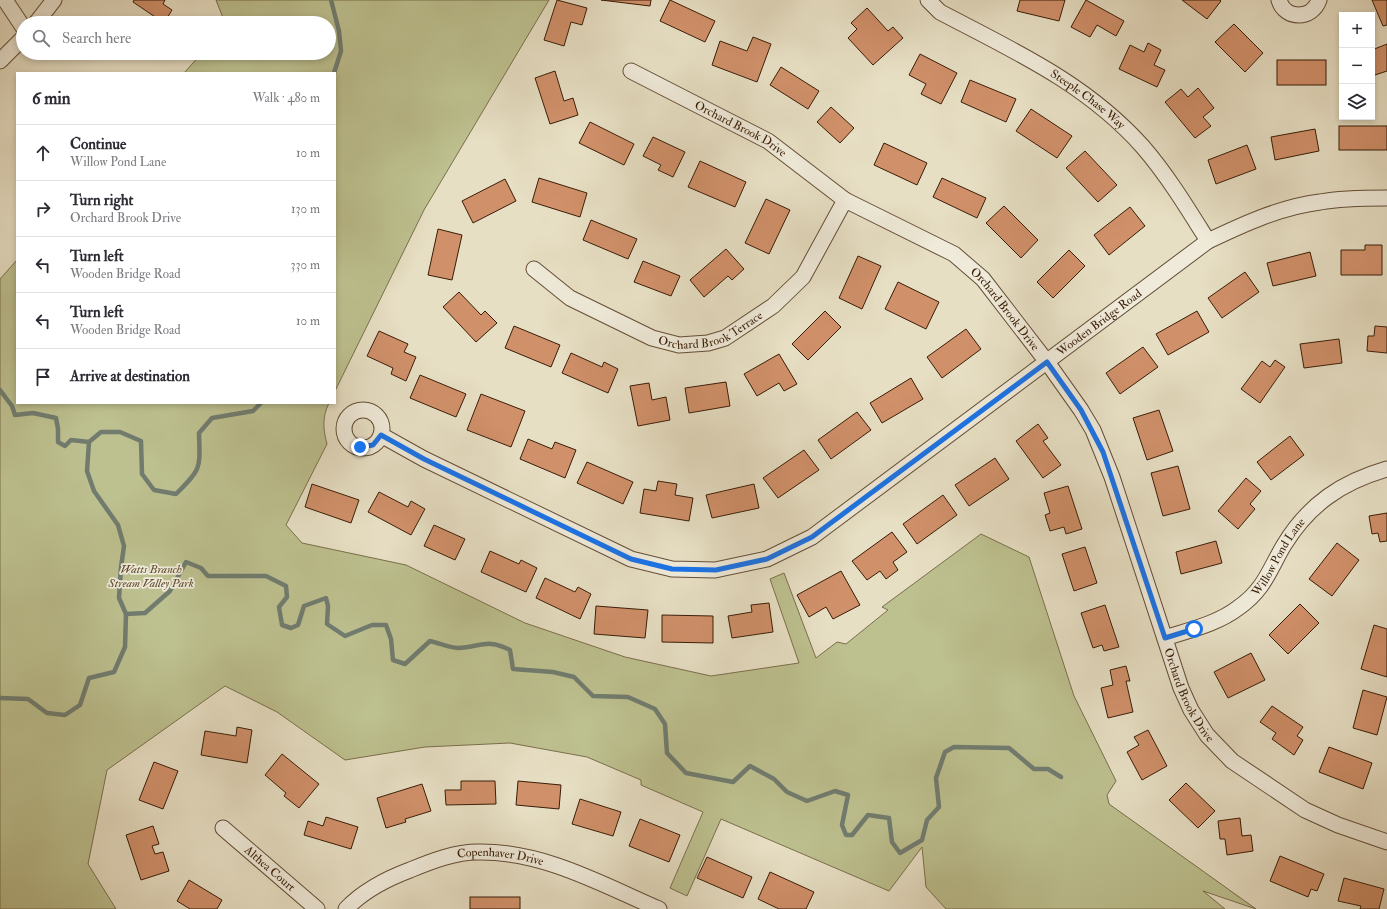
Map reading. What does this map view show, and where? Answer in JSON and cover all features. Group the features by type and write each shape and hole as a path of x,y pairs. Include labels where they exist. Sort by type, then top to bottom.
{"street":[{"path":"5,0 16,16"},
{"path":"41,16 54,0"},
{"name":"Steeple Chase Way","path":"928,0 940,12 1049,69 1118,121 1143,147 1164,174 1208,242"},
{"path":"1279,0 1284,10 1292,15 1301,16 1310,13 1317,6 1319,0"},
{"path":"0,61 16,45"},
{"name":"Orchard Brook Drive","path":"631,71 768,141 846,200 940,246 968,264 997,295 1047,362 1081,410 1103,452 1181,688 1191,710 1207,735 1223,753 1238,765 1305,810 1338,825 1387,841"},
{"name":"Wooden Bridge Road","path":"381,435 424,459 631,559 672,569 716,570 767,559 812,537 1208,242 1255,220 1281,210 1319,202 1357,198 1387,198"},
{"name":"Orchard Brook Terrace","path":"534,269 570,298 652,338 679,345 708,343 725,338 773,306 803,277 846,200"},
{"name":"Willow Pond Lane","path":"1165,638 1222,618 1239,608 1255,593 1268,577 1284,545 1303,517 1324,499 1348,483 1387,469"},
{"name":"Althea Court","path":"223,828 317,909"},
{"name":"Copenhaver Drive","path":"346,909 356,898 384,880 437,859 476,852 514,854 545,862 595,880 655,908"}],"green space":[{"path":"216,0 549,0 424,210 336,389 336,72 185,72 196,60 336,60 336,16 222,16"},
{"name":"Watts Branch Stream Valley Park","path":"16,261 16,404 329,404 325,413 324,423 327,444 286,525 302,543 406,565 525,623 625,657 711,676 799,663 770,579 784,573 816,658 837,642 846,644 888,610 882,607 981,534 1029,557 1074,696 1116,781 1107,795 1109,804 1256,909 1203,891 1225,909 946,909 926,887 922,847 889,891 721,819 687,896 670,888 703,812 641,785 641,780 587,757 510,743 425,747 345,760 277,712 225,686 107,770 88,864 116,909 0,909 0,279"}],"building":[{"path":"134,0 165,0 163,4 172,10 168,16 154,16 133,2"},
{"path":"557,0 587,8 582,25 571,22 564,46 544,40"},
{"path":"601,0 651,0 650,6"},
{"path":"670,0 715,21 705,42 660,21"},
{"path":"1020,0 1065,0 1059,21 1017,11"},
{"path":"1086,0 1124,21 1116,36 1097,25 1090,37 1071,27"},
{"path":"1182,0 1220,0 1221,1 1207,19"},
{"path":"1372,0 1387,0 1387,25 1383,26"},
{"path":"867,8 888,31 893,27 903,38 873,65 848,38 857,29 851,23"},
{"path":"1234,24 1263,53 1245,72 1215,42"},
{"path":"753,37 771,44 757,82 712,65 720,41 747,51"},
{"path":"1148,43 1161,50 1154,65 1165,70 1157,87 1119,69 1130,45 1144,52"},
{"path":"1387,44 1387,71 1375,75 1375,49"},
{"path":"920,54 957,73 941,104 921,94 926,84 909,75"},
{"path":"1277,60 1326,60 1326,85 1277,85"},
{"path":"781,67 819,91 808,109 770,85"},
{"path":"555,71 564,101 573,98 578,115 550,124 535,78"},
{"path":"970,80 1016,99 1006,122 961,102"},
{"path":"1198,88 1214,108 1203,117 1211,126 1195,138 1165,102 1181,89 1188,97"},
{"path":"831,107 854,128 840,143 817,122"},
{"path":"1031,109 1072,136 1057,158 1016,131"},
{"path":"590,122 634,144 624,165 579,143"},
{"path":"1339,126 1387,126 1387,150 1339,150"},
{"path":"1315,129 1319,151 1275,160 1271,137"},
{"path":"653,137 685,152 673,177 658,170 661,165 643,156"},
{"path":"884,143 927,163 917,185 874,165"},
{"path":"1247,145 1256,169 1216,184 1208,160"},
{"path":"1085,151 1117,185 1098,202 1066,168"},
{"path":"700,161 746,182 735,207 688,187"},
{"path":"539,178 587,193 580,217 532,202"},
{"path":"942,178 986,198 977,218 933,197"},
{"path":"505,179 516,201 473,223 462,201"},
{"path":"766,199 790,210 769,254 745,243"},
{"path":"1004,206 1038,240 1021,258 986,223"},
{"path":"1130,207 1145,226 1109,255 1094,235"},
{"path":"591,220 637,239 628,259 583,240"},
{"path":"438,229 462,235 452,280 428,275"},
{"path":"1365,245 1382,245 1382,275 1341,275 1341,250 1365,250"},
{"path":"726,249 744,269 732,280 728,276 704,297 690,280"},
{"path":"1069,250 1085,266 1053,298 1037,282"},
{"path":"1310,252 1316,276 1273,286 1267,263"},
{"path":"858,256 881,266 862,309 839,298"},
{"path":"643,261 680,276 671,296 634,282"},
{"path":"1245,272 1259,292 1222,318 1208,298"},
{"path":"898,282 939,302 926,329 885,309"},
{"path":"459,292 481,315 485,311 497,323 476,342 443,307"},
{"path":"825,311 841,327 808,360 792,344"},
{"path":"1197,311 1209,332 1168,355 1156,334"},
{"path":"514,326 560,345 551,367 505,348"},
{"path":"1375,326 1387,327 1387,353 1367,351 1368,336 1374,336"},
{"path":"966,329 981,349 942,378 927,357"},
{"path":"379,331 408,344 404,352 416,357 406,381 391,374 393,368 367,356"},
{"path":"1339,339 1342,363 1304,368 1300,344"},
{"path":"1143,347 1158,367 1120,394 1106,373"},
{"path":"571,353 602,367 604,362 618,369 608,393 562,373"},
{"path":"779,354 797,384 784,391 779,383 757,396 744,374"},
{"path":"1275,360 1285,367 1260,403 1241,389 1262,361 1270,367"},
{"path":"420,375 466,394 456,417 410,398"},
{"path":"911,378 923,399 882,423 870,403"},
{"path":"726,382 730,406 689,413 685,388"},
{"path":"649,383 652,400 666,397 670,420 638,426 630,386"},
{"path":"481,394 525,411 511,447 467,430"},
{"path":"1159,410 1173,451 1147,460 1133,418"},
{"path":"857,412 871,430 831,459 818,440"},
{"path":"1038,424 1048,438 1043,441 1061,465 1043,478 1016,441"},
{"path":"1290,436 1304,455 1271,480 1257,462"},
{"path":"528,439 552,449 555,442 576,450 565,478 520,459"},
{"path":"804,450 819,470 778,498 763,478"},
{"path":"995,458 1009,479 969,506 955,485"},
{"path":"587,462 633,482 623,504 577,483"},
{"path":"1178,466 1190,509 1163,516 1151,473"},
{"path":"1246,478 1261,491 1250,504 1255,509 1238,529 1218,511"},
{"path":"658,481 677,484 675,495 693,498 689,521 640,513 644,489 656,491"},
{"path":"312,484 359,500 351,523 305,507"},
{"path":"754,484 759,508 712,518 706,495"},
{"path":"1068,486 1082,529 1066,534 1064,527 1050,531 1045,515 1050,513 1044,493"},
{"path":"379,492 408,507 411,501 425,509 411,535 368,512"},
{"path":"943,495 957,515 917,544 903,524"},
{"path":"1387,513 1387,541 1380,542 1378,533 1372,534 1369,516"},
{"path":"434,525 465,539 455,560 424,546"},
{"path":"892,532 907,552 893,562 898,570 886,579 880,571 867,580 852,561"},
{"path":"1216,541 1222,563 1181,574 1176,552"},
{"path":"1337,543 1359,560 1332,596 1309,579"},
{"path":"1085,547 1097,583 1074,591 1062,554"},
{"path":"490,551 519,564 521,560 537,568 526,592 481,572"},
{"path":"841,571 860,605 833,619 826,607 809,617 797,595"},
{"path":"545,578 575,592 578,587 591,594 580,619 536,598"},
{"path":"769,603 773,632 732,638 728,616 752,612 751,605"},
{"path":"1300,604 1319,623 1288,654 1269,635"},
{"path":"1105,605 1119,647 1104,651 1102,645 1093,648 1081,613"},
{"path":"596,606 648,610 645,638 594,634"},
{"path":"662,615 713,616 713,643 662,642"},
{"path":"1374,625 1387,629 1387,677 1361,669"},
{"path":"1251,653 1265,680 1228,698 1214,672"},
{"path":"1126,666 1130,681 1126,681 1133,712 1108,718 1101,688 1113,685 1110,670"},
{"path":"1363,690 1387,697 1377,735 1353,728"},
{"path":"1272,706 1303,727 1297,736 1303,740 1294,755 1272,739 1276,733 1260,722"},
{"path":"237,727 252,730 247,763 201,755 205,731 236,736"},
{"path":"1148,730 1167,766 1142,780 1127,752 1139,745 1134,737"},
{"path":"1329,747 1372,763 1363,789 1319,772"},
{"path":"282,754 319,784 299,808 284,796 286,793 265,775"},
{"path":"154,762 178,771 163,809 139,800"},
{"path":"461,781 495,781 496,804 446,805 445,790 461,790"},
{"path":"518,781 561,785 559,809 516,805"},
{"path":"1186,783 1215,811 1198,828 1169,800"},
{"path":"422,784 431,811 405,819 406,822 386,828 377,798"},
{"path":"580,799 621,812 613,836 572,824"},
{"path":"326,817 358,827 351,849 304,835 308,821 323,826"},
{"path":"1240,818 1242,836 1251,835 1253,851 1227,855 1225,839 1220,839 1218,821"},
{"path":"640,819 680,835 669,862 629,846"},
{"path":"153,826 159,844 152,846 155,854 163,852 169,871 141,880 126,835"},
{"path":"1280,856 1324,874 1317,891 1311,889 1308,897 1270,881"},
{"path":"707,857 752,877 743,898 697,878"},
{"path":"770,872 814,892 806,909 779,909 758,899"},
{"path":"1344,878 1384,889 1379,909 1360,909 1361,906 1338,901"},
{"path":"189,880 222,900 217,909 190,909 177,901"},
{"path":"470,897 520,897 520,909 470,909"}],"waterway":[{"path":"331,0 335,16"},
{"path":"334,72 341,51 336,19"},
{"path":"0,390 12,406 15,415 33,413 56,418 58,442 65,446 71,440 89,442"},
{"path":"0,698 28,699 47,713 65,715 80,705 89,678 114,672 125,647 126,614 119,598 124,546 118,525 94,491 87,471 89,442 101,432 120,432 141,441 142,474 154,490 176,494 191,479 198,467 199,433 212,418 253,411 260,404"},
{"path":"126,614 145,613 170,591 186,562 201,568 208,576 266,576 286,586 287,597 279,607 282,625 291,628 298,625 304,606 326,598 328,606 327,624 345,636 372,625 386,625 391,639 393,660 405,664 430,641 455,648 484,644 495,644 502,646 510,650 513,669 553,672 574,677 593,696 628,697 655,709 665,724 667,753 686,773 733,782 750,766 774,779 787,792 807,801 835,791 848,795 842,825 846,835 852,835 868,815 889,818 892,842 900,853 922,840 927,820 939,807 936,778 945,752 954,747 1009,748 1034,769 1048,769 1061,777"}],"route":[{"path":"360,447 373,445 378,441 381,435 424,459 631,559 672,569 716,570 767,559 812,537 1047,362 1081,410 1093,430 1103,452 1165,638 1194,629"}]}
